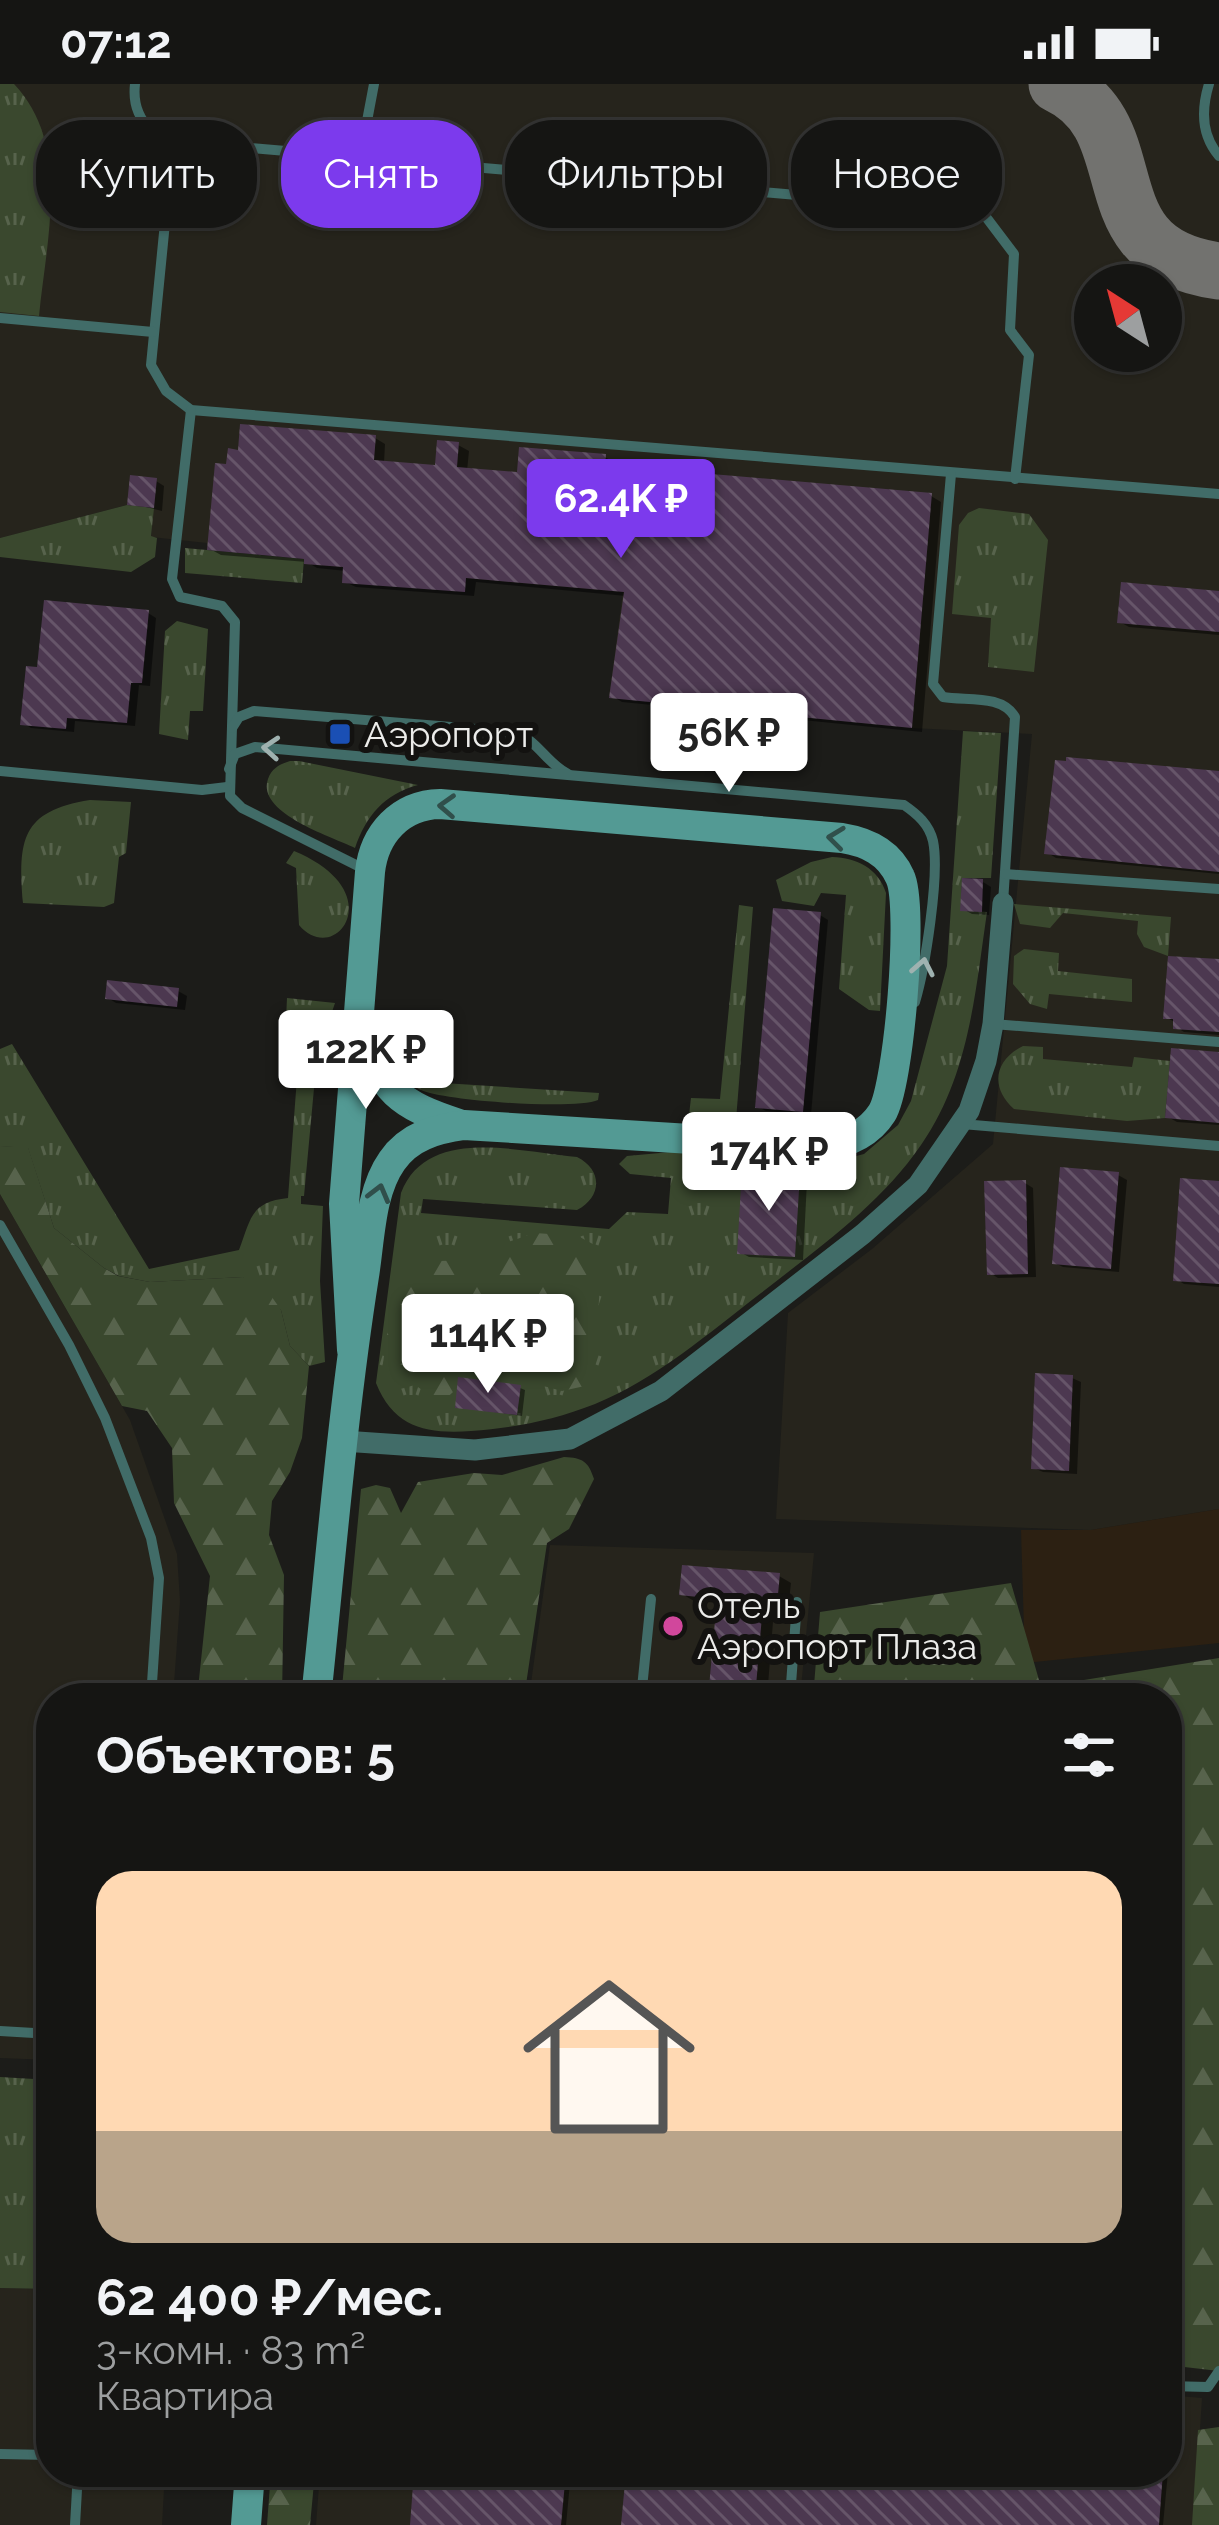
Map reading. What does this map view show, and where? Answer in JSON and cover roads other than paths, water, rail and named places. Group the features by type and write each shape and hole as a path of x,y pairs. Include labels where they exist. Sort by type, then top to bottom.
{"main road":[{"path":"318,1683 352,1350 383,1175 409,1143 437,1129 464,1125 820,1147 868,1130 889,1100 893,1080 908,900 891,861 861,842 428,805 398,818 377,843 370,872 344,1204 352,1350"},
{"path":"359,1013 378,1074 393,1093 413,1108 464,1125"},
{"path":"246,2525 249,2487"}],"street":[{"path":"343,1441 475,1450 549,1444 597,1428 675,1381 893,1209 939,1160 978,1088 993,1024 1003,903"}],"lane":[{"path":"135,84 135,112 141,120"},
{"path":"367,120 374,84"},
{"path":"1209,84 1205,136 1219,156"},
{"path":"481,168 982,214 1014,254 1010,330 1029,355 1016,479"},
{"path":"164,228 151,365 156,378 191,410 1219,494"},
{"path":"0,318 153,332"},
{"path":"191,410 172,579 180,597 222,606 235,622 230,796 242,808 370,872"},
{"path":"951,474 933,684 943,697 1001,703 1013,712 1003,903"},
{"path":"230,731 239,717 254,711 514,732 536,744 557,768 577,776"},
{"path":"229,769 235,754 255,747 888,802 917,814 933,842 926,966 893,1080"},
{"path":"0,771 202,790 227,787"},
{"path":"1005,874 1219,889"},
{"path":"993,1024 1219,1042"},
{"path":"962,1124 1219,1146"},
{"path":"0,1225 96,1400 151,1538 159,1578 152,1683"},
{"path":"643,1683 651,1599"},
{"path":"791,1683 797,1602"},
{"path":"0,2032 36,2033"},
{"path":"1182,2386 1208,2386 1219,2372"},
{"path":"0,2454 36,2455"},
{"path":"75,2525 77,2487"}],"place":[{"name":"Аэропорт","path":"340,734"},
{"name":"Отель Аэропорт Плаза","path":"673,1626"}]}
